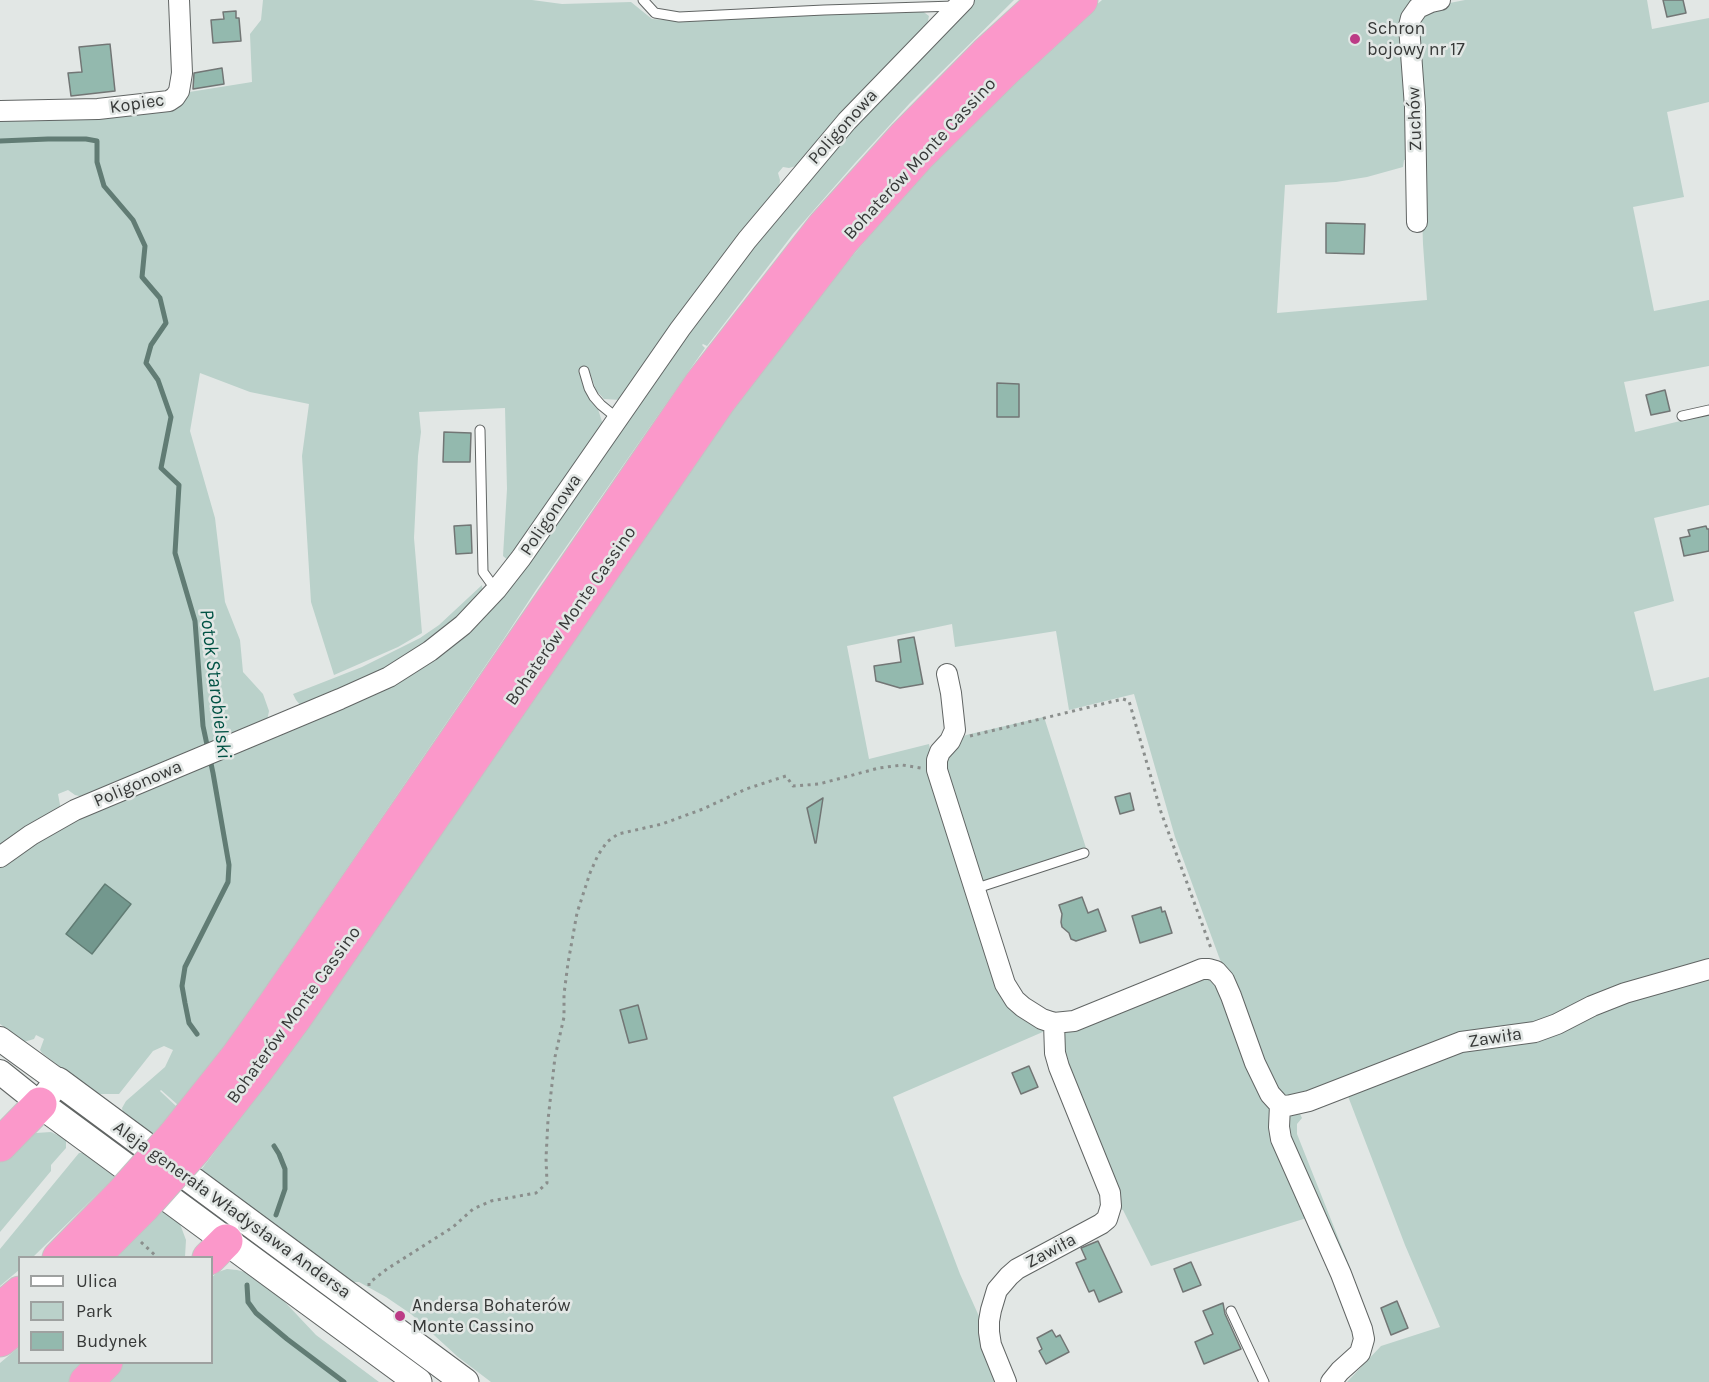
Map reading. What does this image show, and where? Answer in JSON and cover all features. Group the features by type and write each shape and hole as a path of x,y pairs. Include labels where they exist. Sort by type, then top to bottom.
{"highway":[{"name":"Bohaterów Monte Cassino","path":"93,1256 134,1213 184,1143 237,1057 700,385 824,226 905,135 986,54 1045,0"},
{"name":"Bohaterów Monte Cassino","path":"184,1143 256,1071 295,1018 719,401 843,240 919,155 1005,70 1081,0"},
{"path":"0,1145 49,1093"},
{"name":"Bohaterów Monte Cassino","path":"61,1256 134,1213"},
{"path":"0,1310 18,1295"},
{"path":"0,1340 18,1326"},
{"path":"86,1382 104,1364"}],"main road":[{"name":"Aleja generała Władysława Andersa","path":"49,1093 226,1239 418,1382"},
{"name":"Aleja generała Władysława Andersa","path":"226,1239 465,1382"}],"street":[{"name":"Kopiec","path":"0,111 98,109 169,101 179,91 182,73 179,0"},
{"name":"Zuchów","path":"1417,222 1415,107 1409,26 1418,8 1440,0"},
{"name":"Poligonowa","path":"0,857 31,835 75,810 390,677 430,651 463,625 496,590 521,558 617,418 747,240 848,121 960,3"},
{"path":"947,674 955,716 955,730 950,741 939,752 937,770 1009,993 1028,1011 1054,1023 1074,1021 1202,969 1216,971 1221,975 1255,1063 1270,1094 1280,1105 1281,1139 1341,1274 1362,1329 1364,1339 1360,1353 1331,1382"},
{"name":"Zawiła","path":"1280,1105 1287,1106 1309,1101 1461,1042 1535,1032 1625,993 1709,969"},
{"name":"Zawiła","path":"1006,1382 991,1345 989,1332 991,1310 998,1290 1017,1269 1101,1224 1107,1218 1111,1206 1110,1193 1059,1067 1055,1053 1054,1023"},
{"name":"Aleja generała Władysława Andersa","path":"0,1039 49,1093"},
{"name":"Aleja generała Władysława Andersa","path":"0,1072 49,1093"}],"lane":[{"path":"643,0 655,13 679,18 960,3"},
{"path":"584,371 594,397 617,418"},
{"path":"1682,416 1709,410"},
{"path":"480,430 483,572 496,590"},
{"path":"974,889 1084,853"},
{"path":"1231,1311 1258,1374 1264,1382"}],"path":[{"path":"950,741 1126,699 1130,704 1146,764 1170,838 1221,975"},
{"path":"369,1291 369,1283 453,1227 472,1209 491,1201 536,1193 548,1183 546,1158 548,1120 555,1057 564,1017 568,963 577,913 590,873 607,842 618,834 662,824 746,789 786,776 793,786 819,784 879,768 902,765 937,770"},
{"path":"134,1213 157,1256"}],"green space":[{"path":"263,0 532,0 562,4 631,2 652,19 679,21 724,17 921,10 929,16 927,25 796,166 783,167 778,173 779,189 621,400 604,399 596,390 588,368 580,371 583,385 598,409 603,425 510,562 503,556 507,489 505,408 419,412 421,432 414,538 422,633 398,647 334,675 311,602 302,456 309,404 250,392 200,373 190,431 215,518 225,602 240,640 243,672 263,694 269,711 267,721 83,797 68,790 58,794 61,810 0,848 0,115 183,93 252,82 250,34 261,20"},
{"path":"972,0 1014,0 910,103 855,163 793,234 707,346 702,345 705,348 536,590 233,1035 178,1105 160,1091 177,1107 153,1134 125,1115 122,1108 126,1101 165,1067 173,1050 164,1046 153,1051 119,1094 100,1094 92,1091 42,1053 40,1050 44,1039 36,1035 34,1039 24,1042 0,1024 0,865 76,817 431,658 801,186 922,51"},
{"path":"1102,0 1427,0 1413,8 1406,24 1413,106 1412,160 1404,160 1403,167 1367,177 1336,182 1285,185 1277,313 1427,300 1417,67 1412,33 1415,17 1421,10 1465,0 1647,0 1652,29 1709,18 1709,102 1667,112 1684,197 1633,207 1654,311 1709,300 1709,366 1624,382 1635,432 1709,414 1709,505 1654,518 1674,601 1634,612 1654,691 1709,677 1709,965 1623,991 1534,1028 1485,1034 1447,1043 1310,1097 1297,1100 1286,1099 1277,1094 1268,1081 1219,957 1175,837 1134,694 1069,710 1056,631 955,647 952,624 847,646 869,759 929,744 935,773 1003,993 1012,1004 1045,1031 893,1097 960,1274 982,1323 988,1353 1001,1382 491,1382 458,1357 411,1314 359,1282 351,1282 201,1170 330,994 483,773 641,538 800,318 921,175 1045,50"},
{"path":"482,585 483,595 424,646 388,668 302,707 296,700 293,694 362,667 420,638 439,625"},
{"path":"1044,717 1086,848 986,880 977,880 942,769 944,753 966,735"},
{"path":"1709,973 1709,1382 1347,1382 1381,1346 1440,1327 1405,1245 1346,1091 1461,1046"},
{"path":"1198,976 1213,978 1272,1106 1310,1217 1151,1266 1123,1210 1116,1208 1063,1066 1061,1035 1065,1031"},
{"path":"1298,1110 1302,1118 1297,1124 1297,1134 1351,1270 1345,1273 1326,1232 1284,1118"},
{"path":"51,1132 66,1139 66,1148 51,1165 51,1171 0,1232 0,1160 28,1136"},
{"path":"79,1153 83,1153 115,1177 34,1256 18,1256 18,1271 0,1286 0,1249"},
{"path":"162,1208 180,1224 186,1240 185,1256 118,1256"},
{"path":"227,1269 245,1272 282,1299 316,1335 379,1382 104,1382 122,1364 213,1364 213,1276"},
{"path":"18,1348 18,1364 89,1364 71,1382 0,1382 0,1363"}],"shaded area":[{"path":"105,884 131,904 92,954 66,934"}],"building":[{"path":"1663,0 1683,0 1686,13 1667,17"},
{"path":"236,11 236,18 239,18 241,41 213,43 211,20 224,19 223,12"},
{"path":"110,44 115,91 71,96 68,73 82,72 79,47"},
{"path":"222,68 224,84 193,89 194,73"},
{"path":"1326,223 1365,224 1364,254 1326,253"},
{"path":"997,383 1019,384 1019,417 997,417"},
{"path":"1665,390 1670,411 1651,415 1646,395"},
{"path":"444,432 471,433 470,462 443,462"},
{"path":"471,525 472,553 456,554 454,526"},
{"path":"1706,526 1709,529 1709,551 1684,556 1680,538 1690,536 1688,530"},
{"path":"914,637 923,684 900,688 876,681 874,666 901,662 898,640"},
{"path":"1130,793 1134,810 1120,814 1115,797"},
{"path":"823,798 816,843 815,843 807,808"},
{"path":"1082,897 1088,913 1098,909 1106,931 1076,941 1071,939 1069,933 1062,927 1059,905"},
{"path":"1161,907 1162,912 1165,911 1172,933 1140,943 1132,916"},
{"path":"638,1005 647,1039 629,1043 620,1010"},
{"path":"1029,1066 1038,1087 1021,1094 1012,1073"},
{"path":"1098,1241 1122,1292 1099,1302 1094,1290 1089,1292 1076,1263 1086,1259 1081,1248"},
{"path":"1191,1262 1201,1285 1183,1292 1174,1269"},
{"path":"1397,1301 1408,1328 1391,1335 1381,1308"},
{"path":"1223,1303 1225,1314 1241,1349 1204,1364 1195,1342 1213,1334 1203,1311"},
{"path":"1052,1330 1056,1337 1060,1335 1069,1352 1046,1364 1039,1351 1042,1349 1037,1338"}],"waterway":[{"name":"Potok Starobielski","path":"0,141 48,139 97,141 97,162 104,186 133,220 145,246 142,277 160,298 166,323 151,345 146,363 158,380 171,417 161,468 179,485 175,553 195,621 203,726 229,865 228,882 185,967 182,986 185,1003 189,1023 197,1034"},
{"path":"274,1146 285,1169 285,1189 276,1215"},
{"path":"247,1285 248,1302 256,1313 344,1382"}],"place":[{"name":"Schron bojowy nr 17","path":"1355,39"},
{"name":"Andersa Bohaterów Monte Cassino","path":"400,1316"}]}
